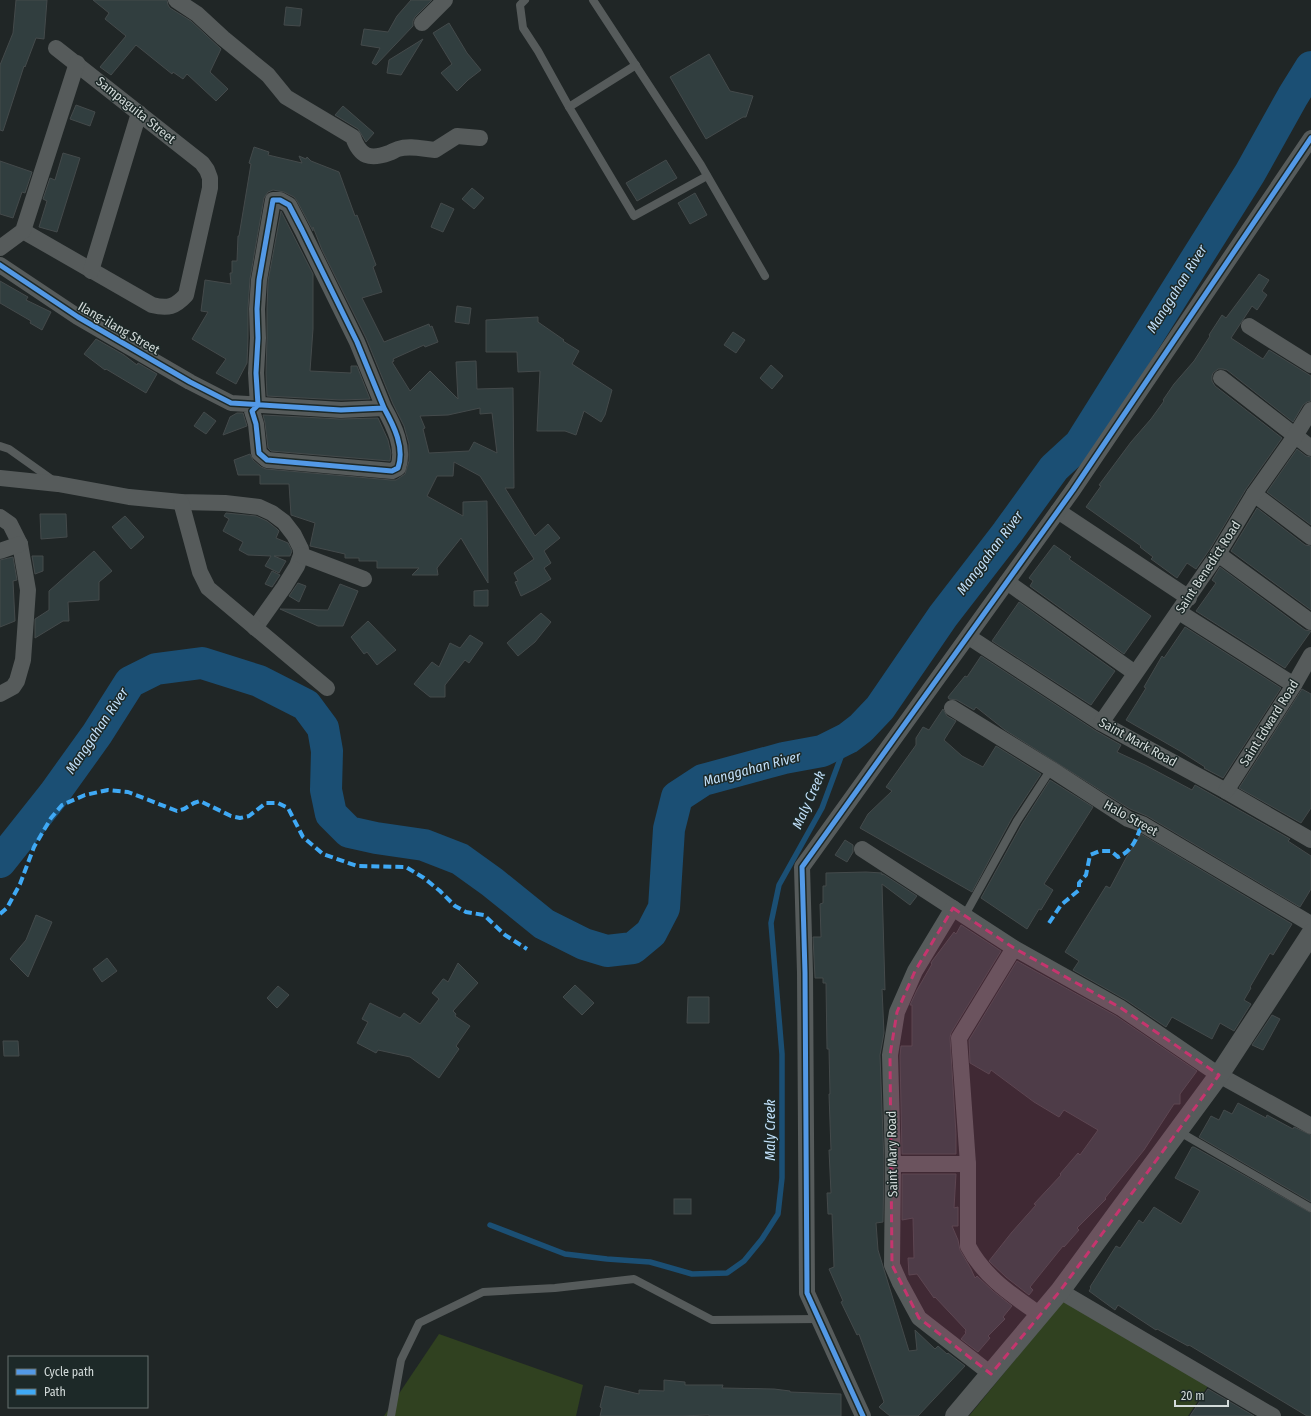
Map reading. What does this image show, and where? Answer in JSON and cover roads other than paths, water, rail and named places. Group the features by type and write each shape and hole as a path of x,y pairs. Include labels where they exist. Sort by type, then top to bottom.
{"street":[{"path":"176,0 197,14 223,38 268,74 286,97 354,137 357,148 364,154 376,157 398,149 413,147 435,150 457,136 480,138"},
{"path":"422,23 445,0"},
{"name":"Sampaguita Street","path":"56,48 77,63 202,163 210,178 209,196 186,294 180,302 171,307 152,305 91,271"},
{"path":"0,248 22,232 77,63"},
{"path":"22,232 91,271 140,113"},
{"path":"862,1416 808,1294 805,973 802,867 969,637 1058,511 1311,138"},
{"path":"273,200 280,200 289,205 357,342 384,408 398,437 400,452 398,468 392,471 267,460 259,453 256,424 252,412 258,405 256,373 258,338 257,309 259,280 273,200"},
{"name":"Ilang-ilang Street","path":"0,265 78,317 190,382 231,403 258,405"},
{"path":"1248,326 1311,365"},
{"path":"1221,378 1311,448"},
{"path":"258,405 341,410 384,408"},
{"name":"Saint Benedict Road","path":"1101,723 1189,598 1218,554 1254,494 1295,436 1311,410"},
{"path":"0,478 58,484 129,497 181,502 225,503 259,507 272,513 284,522 291,531 301,549 301,555 297,566 284,587 255,628"},
{"path":"1254,494 1311,537"},
{"path":"181,502 200,572 208,588 327,688"},
{"path":"1058,511 1189,598"},
{"path":"0,517 10,524 20,544 28,590 23,660 17,681 13,687 0,694"},
{"path":"0,551 20,544"},
{"path":"1218,554 1311,622"},
{"path":"301,555 364,579"},
{"path":"1007,582 1135,673"},
{"path":"1179,612 1294,685"},
{"name":"Saint Mark Road","path":"969,637 1101,723 1226,791 1311,840"},
{"name":"Saint Edward Road","path":"1226,791 1294,685 1311,655"},
{"name":"Halo Street","path":"952,708 1051,768 1128,819 1142,824 1311,924"},
{"path":"862,849 1014,948 1121,1008 1219,1075 1311,1126"},
{"name":"Saint Mary Road","path":"959,912 915,971 897,1012 890,1055 893,1164 892,1264 900,1283 919,1318 991,1374"},
{"path":"955,1416 1039,1314 1060,1292 1219,1075 1311,934"},
{"path":"1014,948 959,1038 968,1164 968,1246 984,1271 1000,1286 1039,1314"},
{"path":"893,1164 968,1164"},
{"path":"1060,1292 1273,1416"}],"lane":[{"path":"524,0 520,5 523,28 538,51 569,107 634,216 707,176"},
{"path":"593,0 707,176 765,276"},
{"path":"569,107 636,65"},
{"path":"0,446 9,448 58,484"},
{"path":"959,912 1051,768"},
{"path":"1178,1130 1311,1208"},
{"path":"391,1416 401,1360 419,1323 483,1292 555,1288 634,1279 712,1320 819,1319"}],"waterway":[{"name":"Manggahan River","path":"0,862 54,794 97,734 130,682 156,669 202,663 259,681 306,705 323,728 327,751 326,790 331,814 349,832 376,838 424,845 460,859 492,882 544,924 584,944 607,951 633,948 651,933 664,908 669,829 677,797 703,780 784,758 822,751 848,738 861,728 880,708 943,616 1007,533 1054,468 1080,444 1250,173 1311,67"},
{"name":"Maly Creek","path":"490,1225 565,1254 650,1262 692,1274 727,1273 744,1261 762,1239 778,1214 782,1178 782,1054 771,923 779,885 822,808 848,738"}]}
